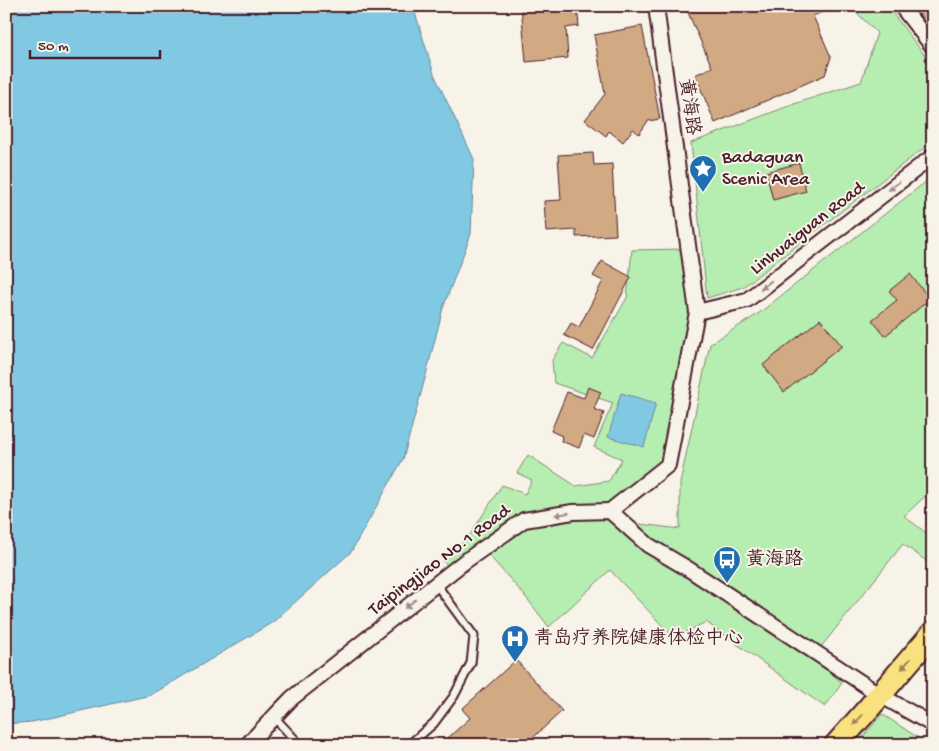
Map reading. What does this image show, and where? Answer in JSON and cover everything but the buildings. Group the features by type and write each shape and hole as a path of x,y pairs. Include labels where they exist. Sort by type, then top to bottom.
{"main road":[{"path":"836,745 933,633"}],"street":[{"name":"黄海路","path":"610,511 668,465 697,312 656,6"},
{"path":"901,6 933,47"},
{"name":"Linhuaiguan Road","path":"697,312 747,300 933,156"},
{"path":"610,511 648,545 690,570 880,695 933,725"},
{"name":"Taipingjiao No.1 Road","path":"247,745 292,698 464,562 524,520 573,512 610,511"}],"lane":[{"path":"409,745 434,723 454,696 471,663 474,636 436,584"},
{"path":"274,717 300,745"}],"green space":[{"path":"850,6 887,6 933,66 933,141 743,287 707,298 691,143 794,104 861,82 877,33"},
{"path":"933,176 933,489 904,516 933,538 933,566 903,544 813,657 842,683 825,707 706,622 674,638 610,570 549,627 525,596 486,552 528,524 574,516 680,529 680,483 710,344 758,314"},
{"path":"684,249 693,312 664,462 609,507 526,514 449,568 443,561 470,535 502,485 525,494 532,480 517,473 528,455 576,486 609,481 622,459 594,447 613,403 554,383 552,360 563,343 592,358 627,298 632,250"},
{"path":"882,714 929,745 856,745"}],"water":[{"path":"6,6 413,6 434,74 474,159 471,234 443,308 403,459 351,552 273,622 151,695 32,722 6,724"},
{"path":"621,393 656,403 644,447 608,437"}],"place":[{"name":"Badaguan Scenic Area","path":"703,193"},
{"name":"黄海路","path":"727,584"},
{"name":"青岛疗养院健康体检中心","path":"515,663"}]}
